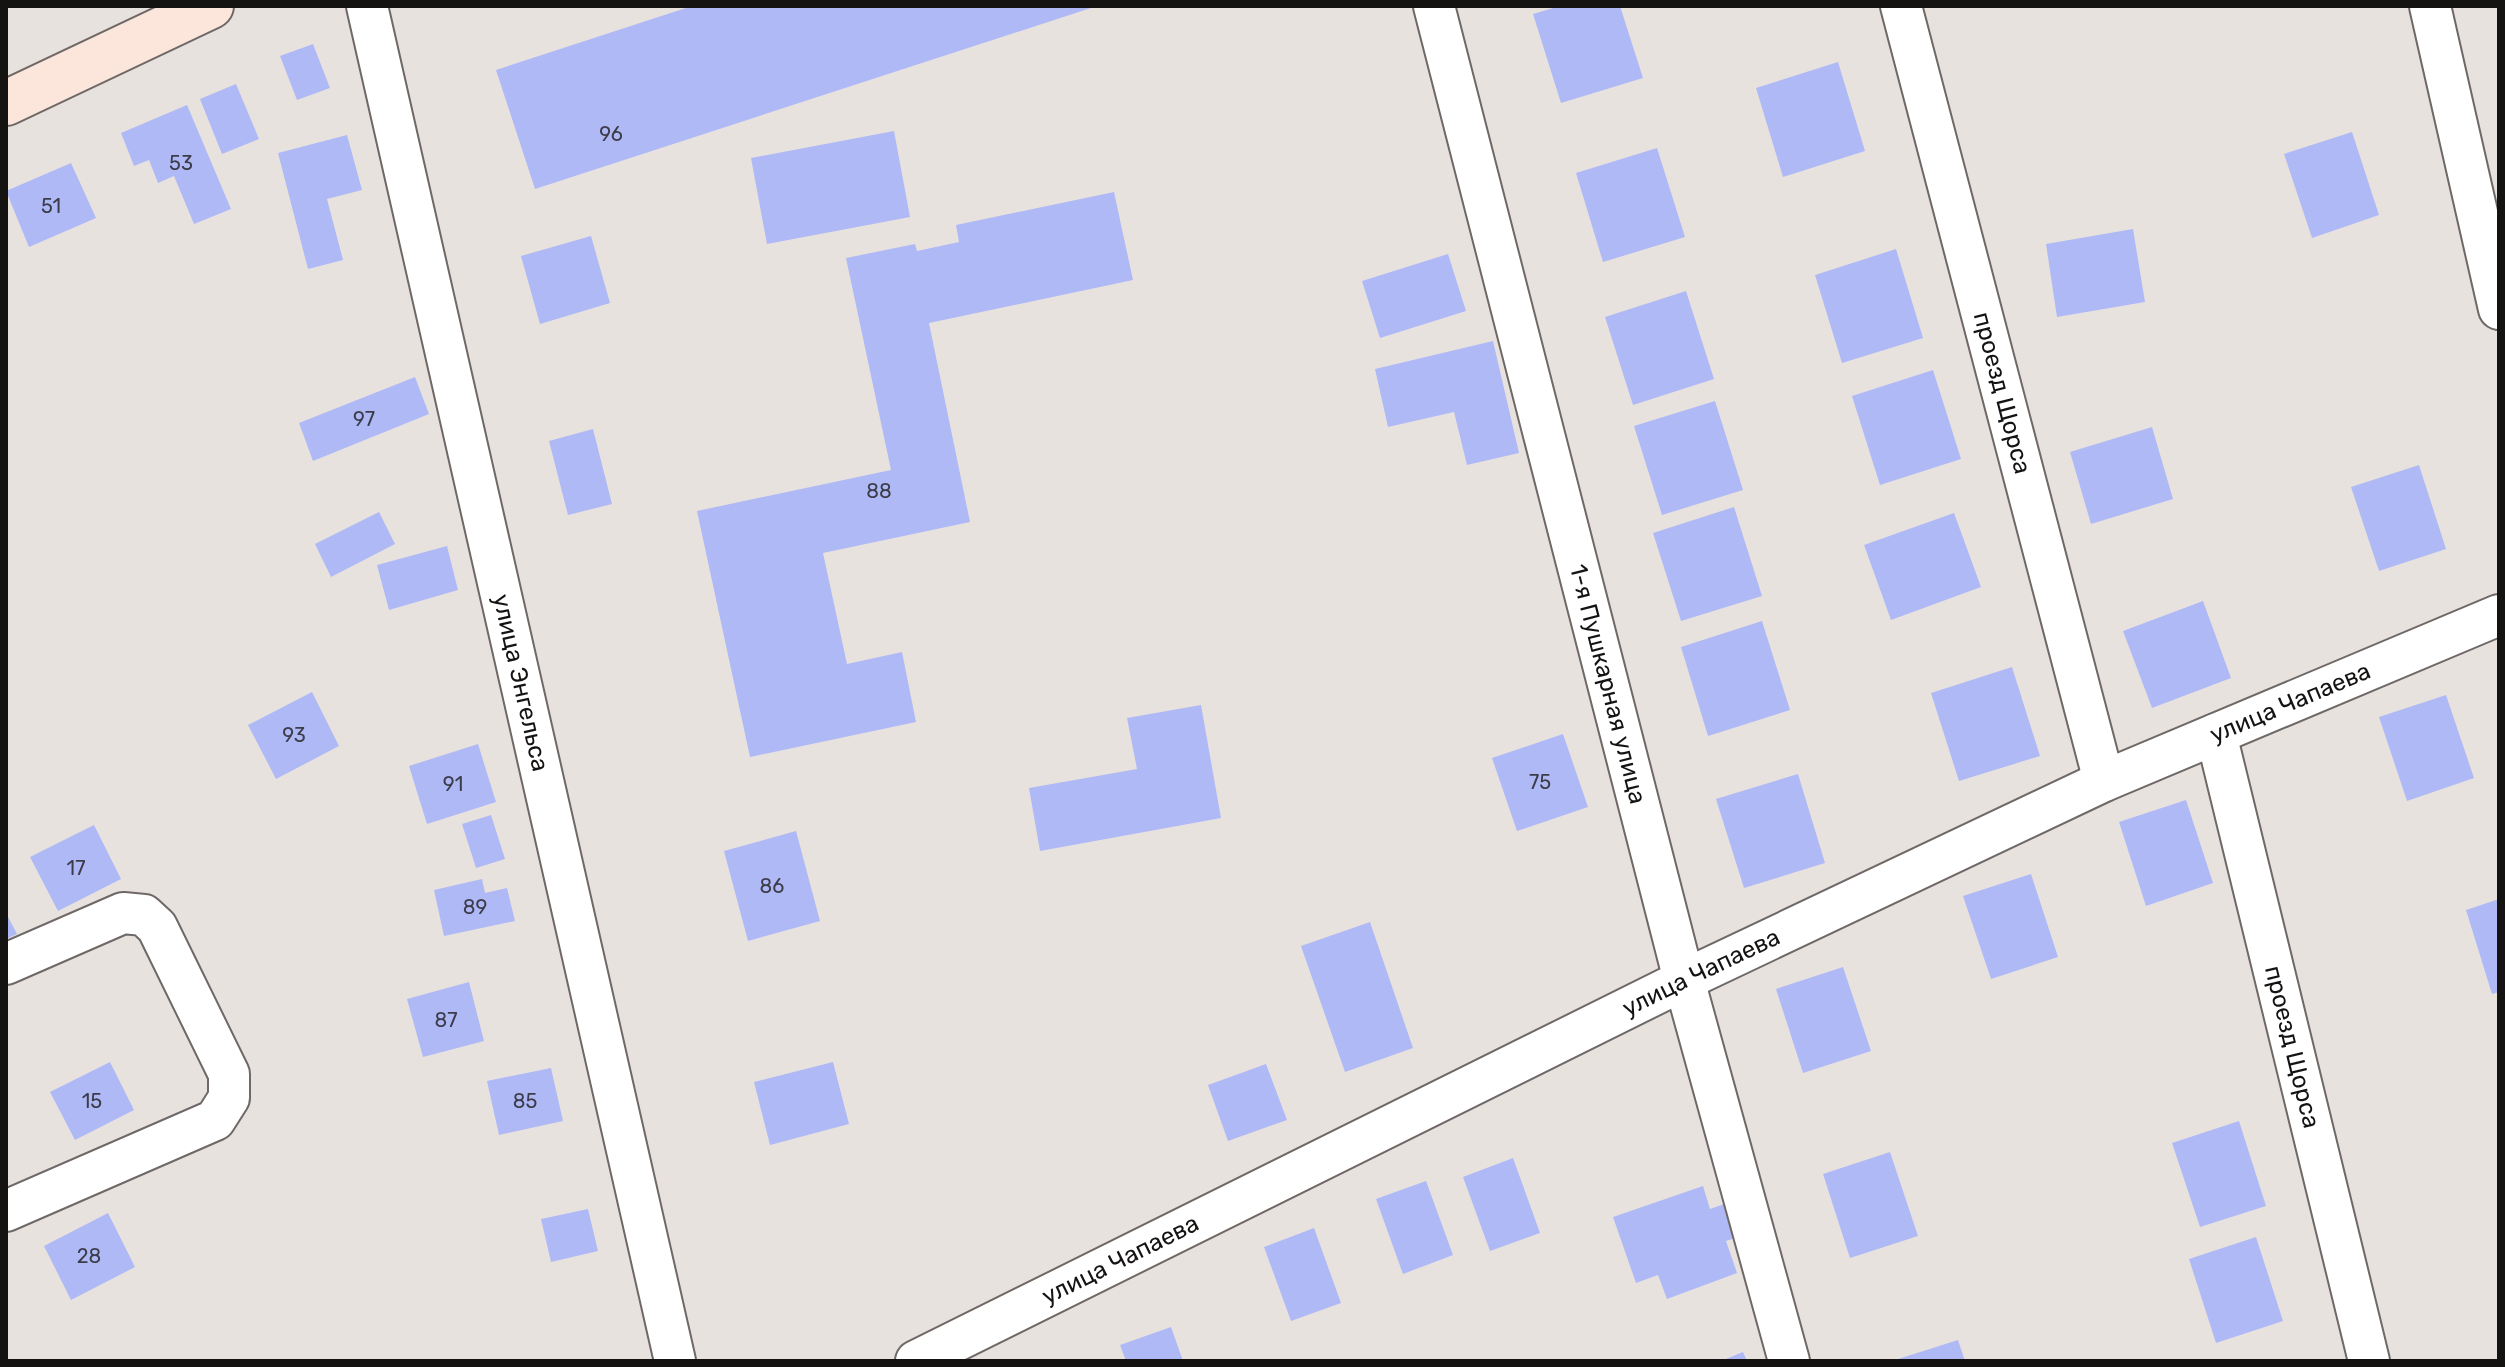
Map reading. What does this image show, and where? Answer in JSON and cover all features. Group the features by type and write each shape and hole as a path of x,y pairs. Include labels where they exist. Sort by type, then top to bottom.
{"main road":[{"path":"6,103 211,6"}],"street":[{"name":"улица Энгельса","path":"367,6 675,1361"},
{"name":"1-я Пушкарная улица","path":"1434,6 1684,980 1789,1361"},
{"name":"проезд Щорса","path":"1901,6 2104,781"},
{"path":"2430,6 2499,309"},
{"name":"улица Чапаева","path":"916,1361 1684,980 2104,781 2499,615"},
{"name":"проезд Щорса","path":"2216,734 2369,1361"},
{"path":"6,964 123,913 144,915 157,927 229,1074 229,1098 215,1120 6,1211"}],"building":[{"path":"692,6 1094,7 535,189 496,70"},
{"path":"1560,6 1620,6 1643,78 1561,103 1533,14"},
{"path":"313,44 330,88 297,100 280,56"},
{"path":"1838,62 1865,151 1783,177 1756,88"},
{"path":"236,84 259,139 222,154 200,99"},
{"path":"187,105 231,209 194,224 174,176 158,183 149,160 134,166 121,133"},
{"path":"894,131 910,217 767,244 751,158"},
{"path":"2352,132 2379,215 2312,238 2284,154"},
{"path":"347,135 362,190 327,199 343,260 308,269 278,153"},
{"path":"1657,148 1685,237 1603,262 1576,173"},
{"path":"71,163 96,218 29,247 6,191"},
{"path":"1114,192 1133,280 929,323 970,522 823,553 847,664 902,652 916,722 750,757 697,511 891,470 846,258 915,244 917,251 959,242 956,225"},
{"path":"2133,229 2145,302 2057,317 2046,244"},
{"path":"591,236 610,303 540,324 521,256"},
{"path":"1896,249 1923,338 1842,363 1815,275"},
{"path":"1448,254 1466,311 1380,338 1362,281"},
{"path":"1686,291 1714,379 1633,405 1605,317"},
{"path":"1493,341 1519,453 1467,465 1454,412 1388,427 1375,369"},
{"path":"1933,370 1961,459 1880,485 1852,396"},
{"path":"415,377 429,414 313,461 299,423"},
{"path":"1715,401 1743,490 1662,515 1634,426"},
{"path":"2152,427 2173,499 2091,524 2070,452"},
{"path":"593,429 612,504 568,515 549,441"},
{"path":"2419,465 2446,549 2379,571 2351,487"},
{"path":"1734,507 1762,596 1681,621 1653,533"},
{"path":"379,512 395,544 331,577 315,544"},
{"path":"1954,513 1981,587 1891,620 1864,545"},
{"path":"447,546 458,590 389,610 377,565"},
{"path":"2203,601 2231,678 2152,708 2123,631"},
{"path":"1762,621 1790,710 1708,736 1681,647"},
{"path":"2012,667 2040,756 1959,781 1931,693"},
{"path":"312,692 339,746 276,779 248,725"},
{"path":"2446,695 2474,778 2407,801 2379,717"},
{"path":"1201,705 1221,818 1040,851 1029,788 1137,769 1127,718"},
{"path":"1563,734 1588,807 1517,831 1492,758"},
{"path":"478,744 496,802 427,824 409,766"},
{"path":"1798,774 1825,863 1744,888 1716,799"},
{"path":"2186,800 2213,883 2146,906 2119,822"},
{"path":"491,815 505,859 476,868 462,824"},
{"path":"94,825 121,879 58,911 30,857"},
{"path":"796,831 820,921 748,941 724,851"},
{"path":"2031,874 2058,957 1991,979 1963,896"},
{"path":"482,879 485,893 507,888 515,921 444,936 434,890"},
{"path":"2499,899 2499,992 2492,994 2466,910"},
{"path":"6,913 17,934 6,939"},
{"path":"1370,922 1413,1048 1345,1072 1301,946"},
{"path":"1843,967 1871,1051 1803,1073 1776,989"},
{"path":"469,982 484,1041 423,1057 407,999"},
{"path":"110,1062 134,1110 75,1140 50,1092"},
{"path":"833,1062 849,1124 770,1145 754,1082"},
{"path":"1266,1064 1287,1120 1228,1141 1208,1085"},
{"path":"551,1068 563,1121 499,1135 487,1081"},
{"path":"2239,1121 2266,1206 2200,1227 2172,1143"},
{"path":"1890,1152 1918,1236 1850,1258 1823,1174"},
{"path":"1513,1158 1540,1233 1490,1251 1463,1177"},
{"path":"1426,1181 1453,1255 1403,1274 1376,1199"},
{"path":"1703,1186 1710,1209 1730,1202 1741,1236 1726,1241 1737,1273 1667,1299 1658,1275 1636,1283 1613,1217"},
{"path":"588,1209 598,1251 551,1262 541,1219"},
{"path":"108,1213 135,1267 71,1300 44,1246"},
{"path":"1314,1228 1341,1303 1291,1321 1264,1247"},
{"path":"2256,1237 2283,1321 2216,1343 2189,1259"},
{"path":"1171,1327 1183,1361 1126,1361 1120,1345"},
{"path":"1958,1340 1965,1361 1895,1361 1895,1360"},
{"path":"1743,1352 1747,1361 1721,1361"}]}
